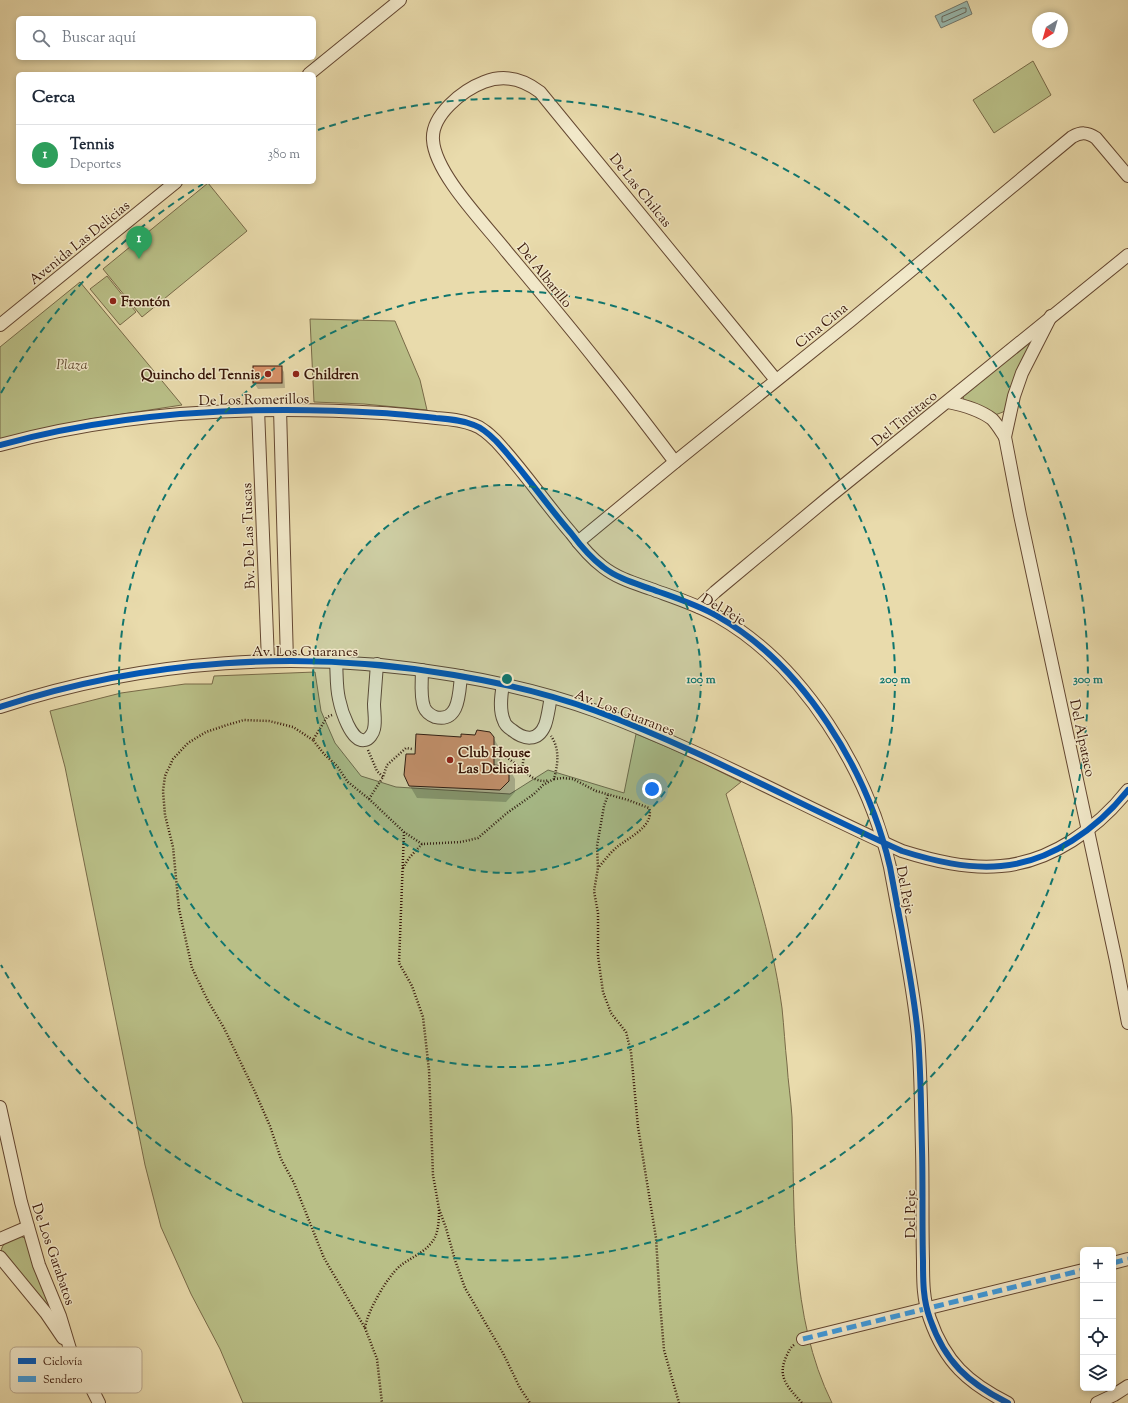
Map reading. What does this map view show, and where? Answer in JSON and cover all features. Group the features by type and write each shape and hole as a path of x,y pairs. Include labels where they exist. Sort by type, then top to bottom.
{"street":[{"path":"311,72 400,0"},
{"name":"De Las Chilcas","path":"456,98 478,84 492,79 503,78 513,78 529,84 540,92 776,380"},
{"name":"Del Albarillo","path":"456,98 440,118 434,129 432,139 435,152 453,186 600,365 675,462"},
{"name":"Cina Cina","path":"578,542 1067,141 1083,133 1090,134 1096,138 1128,176"},
{"name":"Avenida Las Delicias","path":"0,325 174,184"},
{"name":"Del Tintitaco","path":"699,606 823,502 1128,255"},
{"name":"Del Alpataco","path":"1051,316 1022,373 1014,396 1005,436 1018,508 1128,1022"},
{"name":"Del Alpataco","path":"948,402 968,407 992,419 1005,436"},
{"name":"Bv. De Las Tuscas","path":"258,409 268,661"},
{"path":"280,409 287,661"},
{"name":"De Los Romerillos","path":"0,445 69,429 111,422 185,413 280,409 373,412 452,420 476,425 491,436 502,447"},
{"path":"992,419 1010,412"},
{"name":"Del Peje","path":"502,447 578,542 602,567 629,582 699,606 718,616 740,631 779,663 807,696 838,739 869,804 883,843 890,867 909,972 918,1034 922,1152 923,1280 924,1297 927,1309 941,1345 960,1371 979,1387 1008,1403"},
{"name":"Av. Los Guaranes","path":"0,707 48,692 117,676 190,666 268,661 336,662 377,664 461,676 503,684 594,711 665,739 902,852 946,863 976,866 1016,864 1065,845 1087,831 1108,813 1128,790"},
{"path":"336,662 336,684 342,710 352,733 356,738 362,740 365,740 372,734 374,729 377,664"},
{"path":"422,670 422,700 424,707 427,713 441,718 448,716 454,711 458,704 461,676"},
{"path":"503,684 501,700 504,723 519,735 527,739 534,737 544,726 551,697"},
{"name":"De Los Garabatos","path":"0,1107 28,1227 39,1265 60,1316 69,1347"},
{"path":"0,1239 28,1227"},
{"path":"0,1257 46,1313 69,1347"},
{"path":"1116,1262 1128,1259"},
{"path":"803,1339 1080,1271"},
{"path":"1097,1403 1128,1386"},
{"name":"De Los Garabatos","path":"94,1393 99,1403"}],"path":[{"path":"314,740 327,718 342,710"},
{"path":"382,1403 377,1359 365,1328 324,1258 294,1183 281,1159 270,1126 255,1092 224,1028 208,1001 192,968 179,909 172,847 165,815 162,791 165,776 173,759 188,743 206,732 244,720 269,721 293,726 314,740 324,754 337,766 348,782 369,799 404,832 422,844 461,842 478,838 506,813 534,794 543,785 554,779 558,755 555,742 544,726"},
{"path":"522,768 527,739"},
{"path":"365,740 370,758 377,771 383,777"},
{"path":"369,799 383,777 387,765 406,748 412,749"},
{"path":"498,753 522,768 531,778 543,782 563,778 573,779 596,791 649,808 650,812 647,821 640,832 617,847 598,868"},
{"path":"608,795 600,825 597,846 598,868 594,891 598,913 598,956 603,992 612,1013 626,1032 630,1052 638,1127 656,1238 664,1350 679,1403"},
{"path":"404,832 399,963 412,986 423,1017 428,1070 433,1175 439,1209 465,1288 503,1353 520,1388 530,1403"},
{"path":"402,869 409,858 422,844"},
{"path":"365,1328 372,1304 399,1267 416,1256 432,1242 438,1226 439,1209"},
{"path":"802,1403 784,1382 783,1364 791,1347 803,1339"}],"green space":[{"path":"1033,61 1051,95 994,133 973,100"},
{"path":"207,184 209,184 247,231 142,317 103,269"},
{"name":"Frontón","path":"107,276 136,312 120,325 90,289"},
{"name":"Plaza","path":"80,282 182,405 90,419 0,443 0,347"},
{"path":"310,319 395,321 420,380 427,410 364,404 314,402"},
{"path":"1030,340 1033,340 1007,408 1003,412 995,415 964,400 963,396"},
{"path":"315,672 321,711 335,743 361,776 396,787 510,794 548,770 624,793 636,734 691,757 741,782 726,794 766,927 778,981 792,1111 795,1226 801,1299 808,1335 818,1370 832,1403 243,1403 220,1349 191,1294 161,1227 145,1165 65,767 50,711 121,693 185,684 212,684 214,676"},
{"path":"20,1236 27,1239 62,1330 1,1253 1,1249 5,1244"}],"water":[{"path":"967,1 972,14 941,28 935,16"}],"building":[{"name":"Quincho del Tennis","path":"253,366 282,366 282,383 253,383"},
{"name":"Club House Las Delicias","path":"477,730 490,732 494,737 494,765 509,767 509,781 500,790 409,786 404,775 406,754 415,754 416,734 461,737 461,734 475,735"}],"marked path":[{"path":"1116,1262 1128,1259"},
{"path":"803,1339 1080,1271"}],"cycle path":[{"path":"0,445 94,425 189,413 285,410 334,411 402,414 465,422 480,428 496,441 582,547 603,567 626,580 693,604 717,616 749,637 778,662 804,692 828,724 849,758 866,794 880,831 890,867 911,984 918,1036 922,1149 923,1276 925,1298 930,1319 943,1347 960,1370 981,1387 1008,1403"},
{"path":"0,707 55,691 111,678 168,669 225,663 282,661 340,662 397,667 454,675 526,690 561,699 596,711 635,726 712,760 902,851 938,861 988,867 1020,863 1038,858 1072,841 1103,817 1128,790"}],"place":[{"name":"Tennis","path":"139,259"},
{"name":"Frontón","path":"113,301"},
{"name":"Quincho del Tennis","path":"268,374"},
{"name":"Children","path":"296,374"},
{"name":"Club House Las Delicias","path":"450,760"}]}
